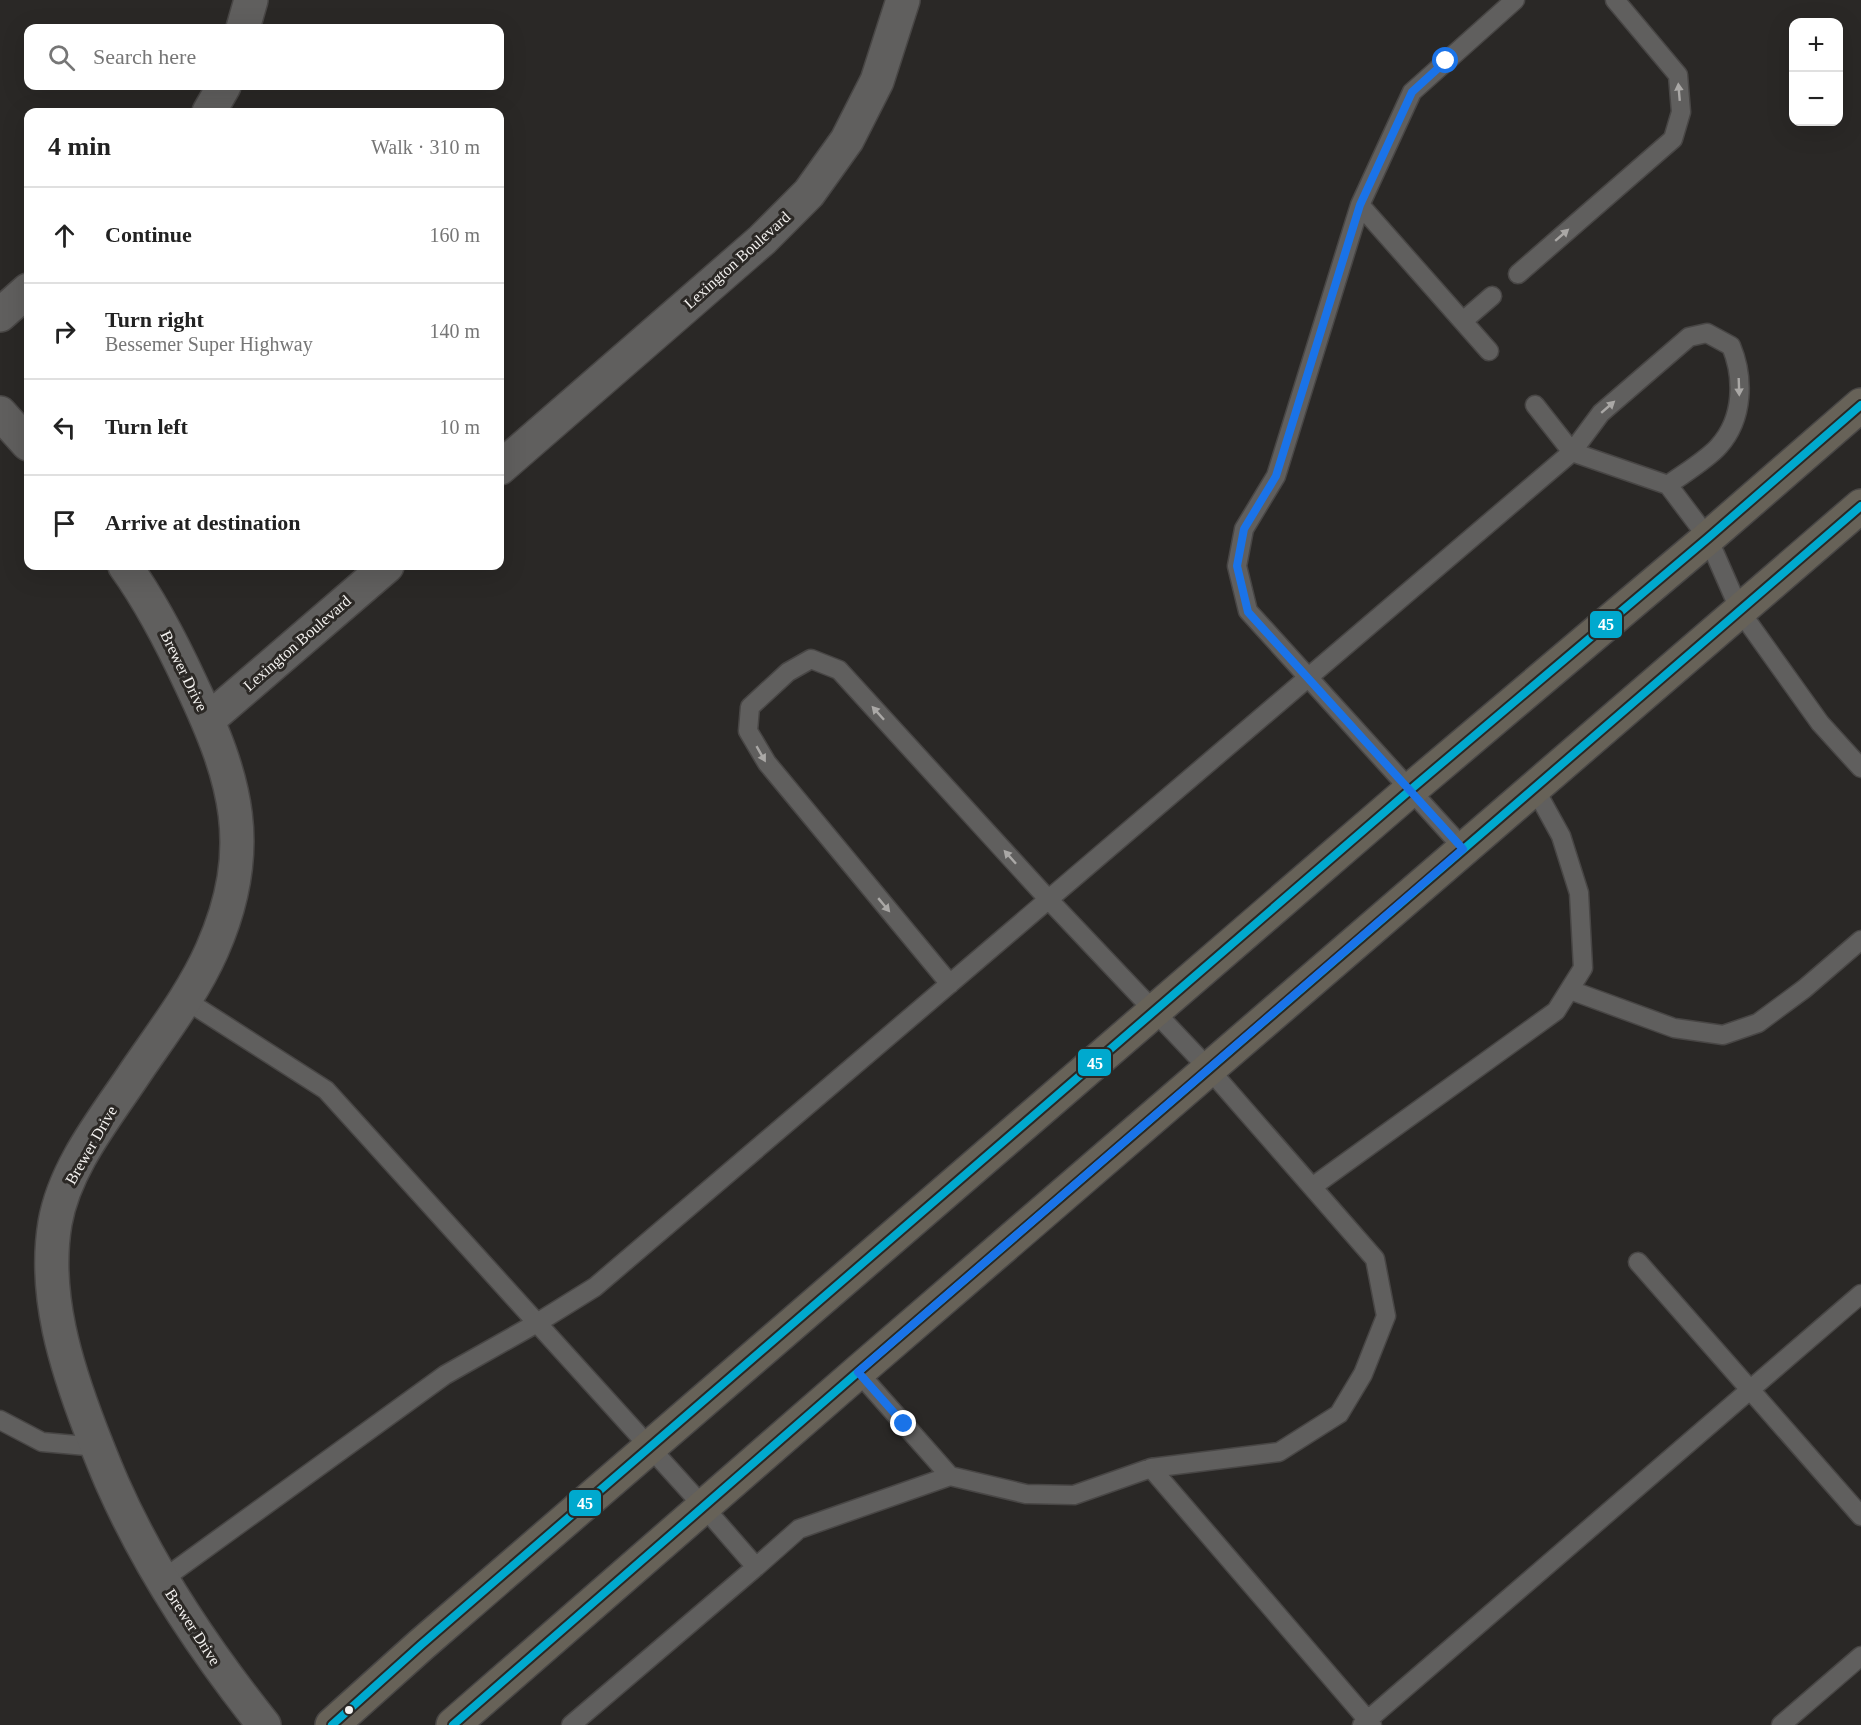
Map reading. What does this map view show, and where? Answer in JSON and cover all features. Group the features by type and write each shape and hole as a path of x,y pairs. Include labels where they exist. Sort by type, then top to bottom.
{"main road":[{"path":"332,1725 421,1645 1409,791 1861,405"},
{"path":"460,1723 703,1506 1861,506"}],"street":[{"path":"244,24 251,0"},
{"name":"Lexington Boulevard","path":"504,465 762,240 809,193 847,140 877,81 903,0"},
{"path":"211,108 222,90"},
{"path":"0,315 24,294"},
{"path":"0,413 24,440"},
{"name":"Brewer Drive","path":"128,570 177,653 222,755 232,790 237,826 237,863 230,899 212,951 184,999 82,1153 61,1199 55,1224 53,1250 54,1296 62,1342 74,1387 113,1486 162,1580 224,1675 264,1725"},
{"name":"Lexington Boulevard","path":"208,720 382,570"}],"lane":[{"path":"1463,849 1248,612 1237,566 1244,529 1276,476 1360,205 1412,92 1515,0"},
{"path":"1518,274 1673,139 1681,112 1678,75 1615,0"},
{"path":"1360,205 1489,351"},
{"path":"1463,321 1492,296"},
{"path":"162,1580 445,1375 595,1287 1572,452 1601,412 1689,337 1707,333 1731,345 1737,362 1740,393 1734,422 1719,446 1668,485"},
{"path":"1535,405 1572,452 1668,485 1708,538 1740,611 1820,723 1861,768"},
{"path":"571,1725 799,1529 950,1476 1026,1494 1074,1495 1150,1468 1279,1452 1339,1414 1363,1374 1386,1316 1375,1259 1209,1069 1049,900 839,670 811,659 788,672 750,706 748,731 767,763 950,984"},
{"path":"1312,1187 1556,1011 1583,968 1580,892 1562,836 1534,787"},
{"path":"1570,990 1674,1028 1723,1035 1758,1023 1804,989 1861,940"},
{"path":"184,999 326,1090 756,1567"},
{"path":"1638,1263 1861,1516"},
{"path":"1150,1468 1367,1723 1861,1294"},
{"path":"858,1372 950,1476"},
{"path":"0,1420 42,1442 98,1447"},
{"path":"1780,1725 1861,1656"}],"transit line":[{"name":"45","path":"332,1725 421,1645 1409,791 1861,405"},
{"name":"45","path":"453,1725 1861,506"}],"route":[{"path":"904,1424 858,1372 1463,849 1248,612 1237,566 1244,529 1276,476 1360,205 1412,92 1446,61"}]}
